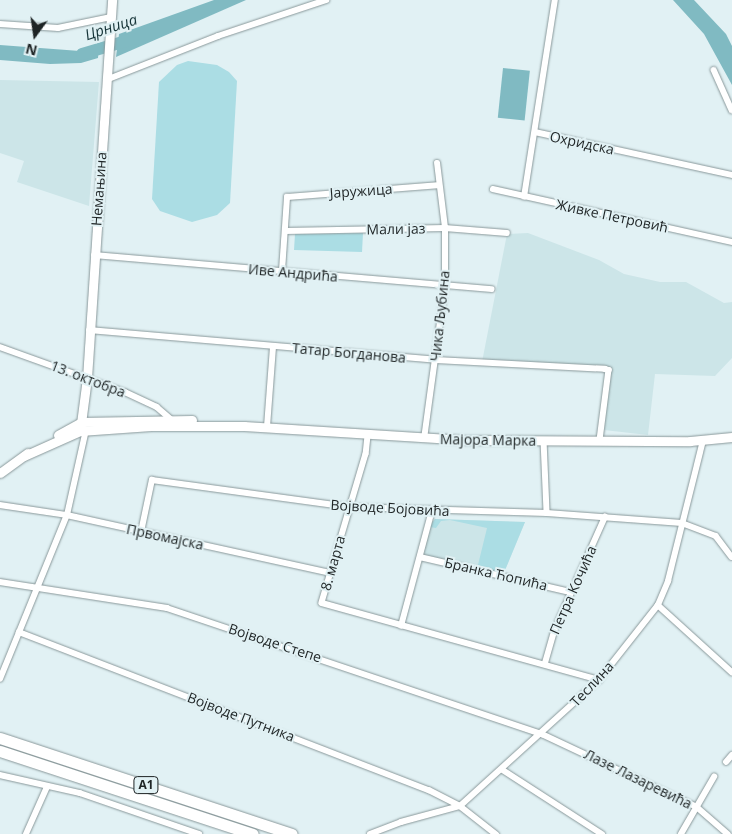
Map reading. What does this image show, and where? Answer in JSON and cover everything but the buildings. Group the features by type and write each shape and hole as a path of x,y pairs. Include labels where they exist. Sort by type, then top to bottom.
{"highway":[{"name":"A1","path":"0,738 292,834"},
{"name":"A1","path":"0,751 253,834"}],"street":[{"name":"Немањина","path":"84,426 112,0"},
{"path":"106,76 326,0"},
{"name":"Охридска","path":"555,0 535,132 732,174"},
{"path":"0,24 58,28 110,20"},
{"path":"714,70 732,110"},
{"path":"524,197 535,132"},
{"name":"Чика Љубина","path":"424,439 445,286 445,228 438,185 437,162"},
{"name":"Јаружица","path":"285,231 286,200 289,196 438,185"},
{"name":"Живке Петровић","path":"493,189 732,242"},
{"name":"Мали јаз","path":"285,231 445,228 507,233"},
{"path":"282,272 285,231"},
{"name":"Иве Андрића","path":"94,255 492,289"},
{"name":"Татар Богданова","path":"89,330 436,360 610,370 600,440"},
{"name":"13. октобра","path":"0,347 87,378 157,407 171,419"},
{"path":"267,427 273,347"},
{"name":"Мајора Марка","path":"0,473 24,456 84,426 171,419 244,426"},
{"path":"0,679 67,515 84,426"},
{"name":"Мајора Марка","path":"84,426 244,426 424,439 703,441 732,437"},
{"name":"8. марта","path":"368,436 366,454 348,507 322,603 401,626"},
{"path":"544,440 546,513"},
{"name":"Теслина","path":"370,834 401,822 460,806 503,770 599,680 658,605 668,581 703,441"},
{"name":"Војводе Бојовића","path":"141,532 152,480 348,507 546,513 682,523 716,536 732,557"},
{"name":"Првомајска","path":"0,505 67,515 330,573"},
{"path":"432,510 401,626 545,663 599,680"},
{"name":"Петра Кочића","path":"545,663 571,592 604,517"},
{"name":"Бранка Ћопића","path":"420,557 571,592"},
{"name":"Војводе Степе","path":"0,582 167,608 542,734"},
{"path":"658,605 732,672"},
{"name":"Војводе Путника","path":"20,632 429,790 460,806 496,834"},
{"name":"Лазе Лазаревића","path":"542,734 696,807 728,834"},
{"path":"503,770 602,834"},
{"path":"0,775 80,793 199,834"},
{"path":"681,834 714,777"},
{"path":"26,834 47,787"}],"shaded area":[{"path":"214,0 246,0 116,57 119,34"},
{"path":"673,0 694,0 726,34 732,46 732,85 704,34"},
{"path":"0,45 80,51 99,46 98,58 81,63 50,64 0,60"},
{"path":"188,61 217,65 229,72 237,81 230,203 217,215 192,222 160,211 152,199 159,82 177,65"},
{"path":"503,68 530,71 525,121 498,118"},
{"path":"0,80 99,82 89,206 17,182 24,161 0,153"},
{"path":"363,233 362,252 294,250 295,234"},
{"path":"528,233 599,260 624,274 660,282 686,282 724,303 732,302 732,358 715,376 655,374 648,435 604,430 611,368 482,362 507,234"},
{"path":"435,519 525,522 503,575 423,557 430,523"},
{"path":"435,519 525,522 503,575 477,569 487,528 450,520 441,521 436,528 429,527"}],"waterway":[{"name":"Црница","path":"82,54 133,39"}]}
